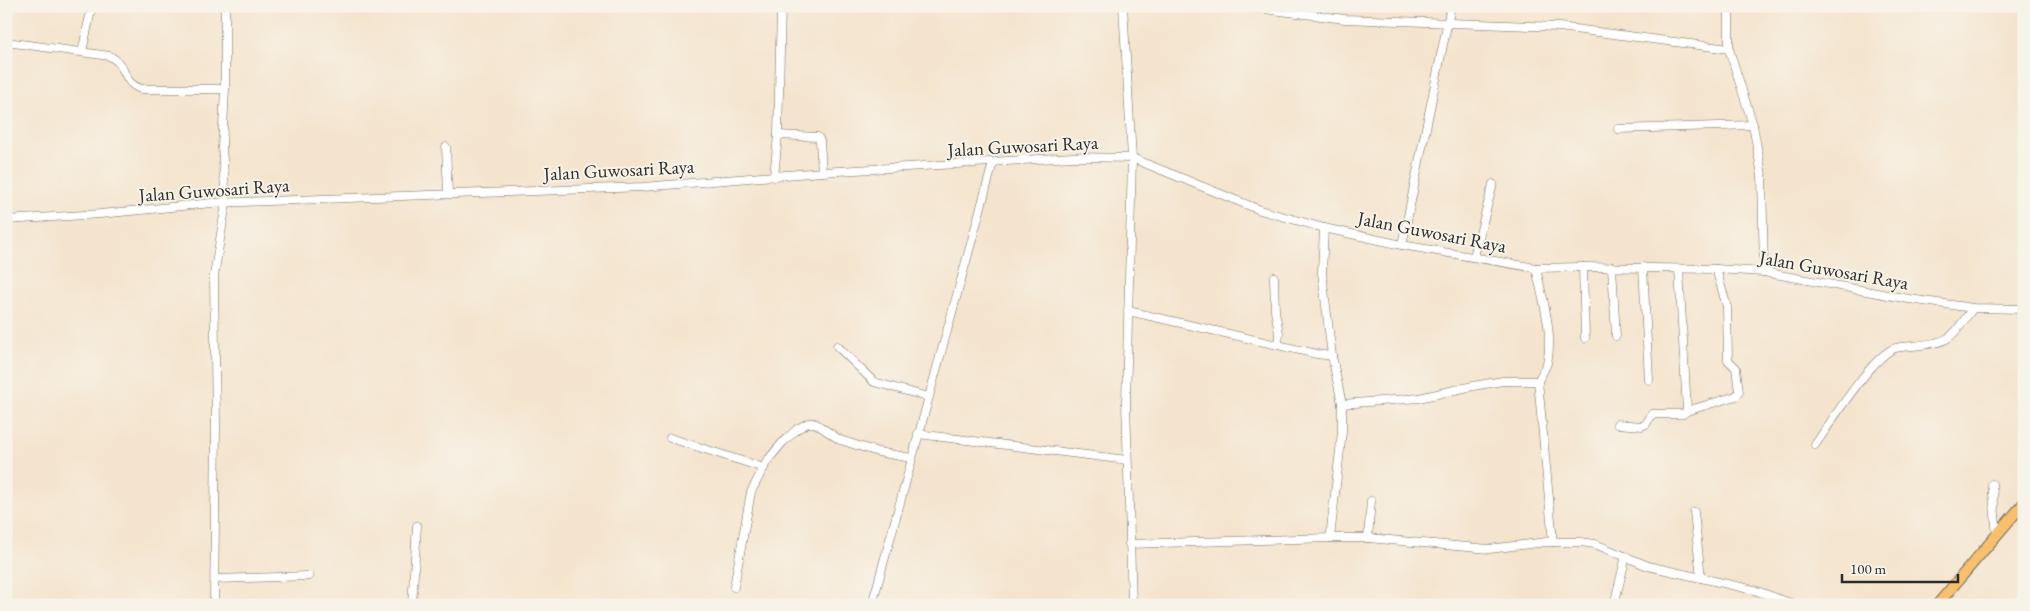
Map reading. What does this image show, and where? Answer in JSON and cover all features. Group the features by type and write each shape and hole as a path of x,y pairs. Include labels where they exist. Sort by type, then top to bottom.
{"main road":[{"path":"1937,605 2024,503"}],"street":[{"path":"82,52 92,6"},
{"path":"214,605 216,579 214,276 226,203 222,135 225,89 225,6"},
{"path":"774,177 778,135 782,6"},
{"path":"1123,6 1132,158 1126,403 1132,605"},
{"path":"1241,6 1345,19 1559,26 1729,49"},
{"path":"1402,245 1451,6"},
{"path":"1729,6 1729,49 1754,125 1762,175 1764,272"},
{"path":"6,42 110,56 121,64 130,83 141,89 225,89"},
{"path":"1618,129 1754,125"},
{"path":"778,135 819,138 822,172"},
{"path":"446,147 448,193"},
{"name":"Jalan Guwosari Raya","path":"6,220 226,203 643,186 822,172 1073,158 1132,158 1260,210 1324,228 1402,245 1536,268 1612,267 1764,272 1909,300 1973,308 2024,309"},
{"path":"872,605 928,397 971,250 993,163"},
{"path":"1474,256 1493,184"},
{"path":"1324,228 1322,273 1332,356 1342,404 1342,432 1330,538"},
{"path":"1584,267 1585,338"},
{"path":"1612,267 1616,336"},
{"path":"1536,268 1548,331 1549,350 1546,365 1538,381 1553,542"},
{"path":"1643,268 1650,380"},
{"path":"1679,269 1687,411"},
{"path":"1618,424 1642,426 1646,424 1652,414 1683,414 1687,411 1736,396 1739,392 1736,368 1728,360 1727,307 1716,269"},
{"path":"1274,277 1275,311 1279,333 1278,345"},
{"path":"1815,445 1867,373 1890,350 1939,344 1954,335 1973,308"},
{"path":"1128,311 1332,356"},
{"path":"837,346 878,383 928,397"},
{"path":"1342,404 1419,398 1503,381 1538,381"},
{"path":"734,587 751,492 764,468 783,442 808,423 815,422 840,440 878,452 911,458"},
{"path":"918,434 1127,460"},
{"path":"670,438 764,468"},
{"path":"1992,484 1997,535"},
{"path":"1368,538 1371,501"},
{"path":"1694,512 1700,578"},
{"path":"412,605 418,526"},
{"path":"1129,544 1368,538 1489,549 1553,542 1581,542 1596,544 1648,566 1754,590 1796,605"},
{"path":"1614,605 1626,556"},
{"path":"216,579 309,576"}]}
